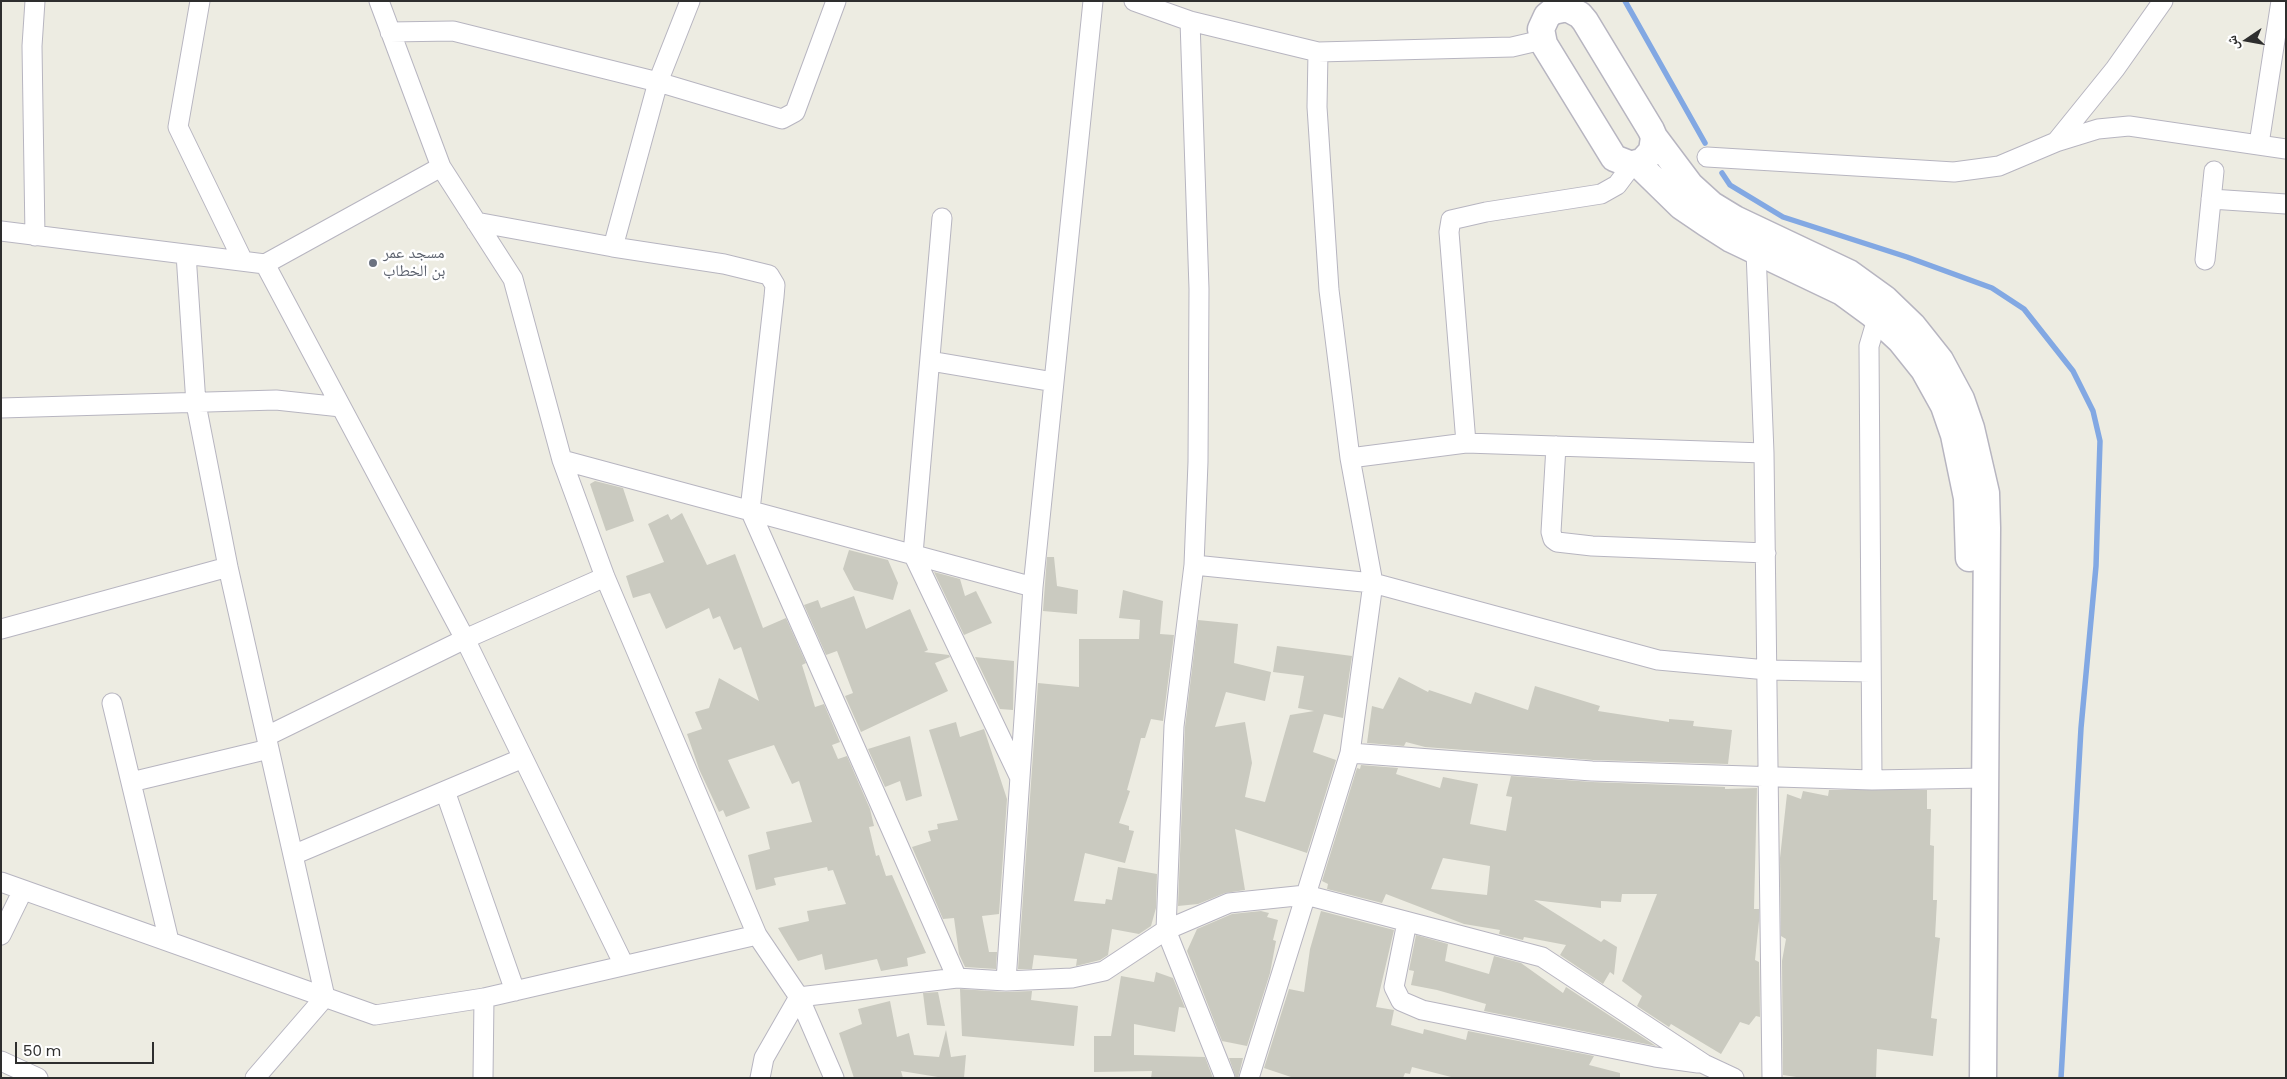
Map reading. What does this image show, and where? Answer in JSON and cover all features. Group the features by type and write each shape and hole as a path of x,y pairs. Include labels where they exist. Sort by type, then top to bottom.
{"street":[{"path":"35,1 32,46 35,236"},
{"path":"200,1 178,127 243,261"},
{"path":"379,1 442,166 513,279 562,460 605,577 757,935 798,997 834,1078"},
{"path":"613,247 658,82 690,1"},
{"path":"390,32 453,32 658,82 782,119 790,117 795,112 836,1"},
{"path":"1006,981 1033,587 1093,1"},
{"path":"1134,1 1190,21 1318,52 1512,47 1542,35"},
{"path":"1539,1 1542,35 1610,153 1621,163 1635,164 1681,206 1731,239 1760,242 1850,273 1884,312 1912,326 1940,360 1960,399 1980,461 1986,493 1987,528 1966,1078"},
{"path":"2056,142 2115,69 2163,1"},
{"path":"2259,144 2281,1"},
{"path":"1542,35 1547,16 1553,11 1577,8 1654,136 1690,185 1712,205 1735,219 1760,242 1766,553 1772,1078"},
{"path":"1190,21 1199,289 1198,462 1194,565 1174,726 1166,930 1225,1078"},
{"path":"1249,1078 1350,753 1373,583 1350,458 1329,290 1317,107 1318,52"},
{"path":"1707,157 1954,172 2000,166 2056,142 2098,129 2129,126 2286,149"},
{"path":"1466,443 1449,232 1451,220 1486,212 1601,194 1617,185 1635,164 1648,157 1652,151 1654,136"},
{"path":"1,231 265,264 442,166"},
{"path":"2205,260 2214,171"},
{"path":"2211,199 2286,204"},
{"path":"942,218 913,554 1020,778"},
{"path":"476,222 758,271 769,275 775,285 750,510 957,978"},
{"path":"186,254 196,404 228,567 326,997"},
{"path":"265,264 464,639 624,964"},
{"path":"1872,780 1869,346 1884,312"},
{"path":"930,361 1054,382"},
{"path":"1,408 196,404 276,400 341,407"},
{"path":"1350,458 1466,443 1764,452"},
{"path":"1556,446 1552,532 1553,539 1557,542 1585,546 1766,553"},
{"path":"562,460 1033,587"},
{"path":"1194,565 1373,583 1658,660 1767,670 1870,672"},
{"path":"1,629 228,567"},
{"path":"131,782 268,743 464,639 605,577"},
{"path":"112,703 168,942"},
{"path":"1350,753 1592,771 1872,780 1976,778"},
{"path":"293,855 523,758"},
{"path":"1976,778 1983,1078"},
{"path":"445,791 515,991"},
{"path":"1,882 376,1015 484,998 624,964 757,935"},
{"path":"1,935 23,890"},
{"path":"798,997 957,978 1006,981 1072,978 1104,971 1166,930 1229,903 1306,895 1542,957 1704,1064 1734,1078"},
{"path":"1407,922 1394,987 1400,1001 1422,1010 1655,1057 1704,1064"},
{"path":"255,1078 326,997"},
{"path":"760,1078 764,1058 798,997"},
{"path":"483,1078 484,998"},
{"path":"1,1061 38,1078"}],"building":[{"path":"595,481 623,488 634,521 606,531 590,484"},
{"path":"682,513 707,565 735,554 763,628 786,618 806,663 802,665 815,707 824,704 840,742 832,745 838,759 847,756 870,809 874,826 869,827 876,856 879,855 886,876 892,875 926,953 907,958 908,966 881,971 877,959 825,970 822,954 798,961 778,928 809,921 807,911 846,904 833,870 828,871 827,867 774,878 776,885 756,890 748,855 770,849 766,832 812,822 799,781 792,784 774,745 728,760 750,808 726,817 723,810 719,812 699,769 687,734 702,729 695,712 709,708 719,678 759,701 741,647 734,650 720,616 713,619 709,608 666,629 650,593 633,598 626,576 664,562 648,524 668,514 671,520"},
{"path":"849,550 888,560 898,583 893,600 854,590 843,569"},
{"path":"1047,557 1054,557 1057,586 1078,590 1077,614 1043,611"},
{"path":"934,572 960,579 965,596 976,591 992,623 964,635"},
{"path":"1123,590 1163,601 1160,634 1174,635 1163,721 1151,719 1145,738 1141,738 1127,790 1130,791 1119,823 1129,826 1129,830 1134,831 1125,863 1085,853 1074,901 1105,904 1106,899 1112,900 1118,867 1157,874 1156,908 1151,926 1139,934 1112,929 1108,955 1100,960 1076,966 1077,959 1034,955 1032,969 1018,969 1038,683 1079,687 1079,639 1139,639 1140,620 1119,618"},
{"path":"854,596 866,629 910,609 928,650 924,652 949,655 950,657 935,663 948,691 861,732 845,696 853,693 837,651 826,655 804,605 818,600 821,608"},
{"path":"1198,620 1238,624 1234,663 1271,672 1265,701 1226,692 1215,727 1245,722 1252,763 1245,797 1265,802 1290,715 1314,711 1298,708 1304,676 1273,672 1277,646 1352,656 1343,718 1324,714 1313,752 1336,760 1307,853 1235,829 1245,890 1225,893 1198,904 1178,906 1185,727"},
{"path":"975,657 1014,661 1013,710 1000,709"},
{"path":"1399,677 1428,692 1429,690 1471,704 1475,692 1528,710 1535,686 1600,706 1598,711 1669,722 1669,719 1694,721 1693,726 1732,730 1728,764 1593,760 1425,747 1406,742 1404,746 1367,743 1372,706 1383,709"},
{"path":"956,722 960,737 984,729 1007,799 999,914 982,916 989,952 997,952 996,969 965,967 959,954 954,918 943,919 912,847 931,841 928,831 938,829 937,824 958,820 929,730"},
{"path":"910,736 922,796 906,801 900,781 885,787 868,749"},
{"path":"1361,765 1398,768 1396,774 1440,788 1443,777 1478,784 1470,824 1506,831 1512,797 1506,796 1511,776 1592,782 1725,787 1725,789 1757,788 1754,909 1759,909 1755,960 1759,962 1760,1017 1756,1016 1749,1025 1740,1022 1721,1054 1671,1024 1669,1027 1637,1006 1642,996 1622,981 1657,894 1622,894 1621,902 1601,901 1601,908 1534,900 1601,942 1604,939 1617,947 1614,975 1610,972 1603,984 1560,955 1566,945 1524,937 1523,940 1499,934 1500,930 1464,924 1386,894 1382,903 1327,889 1328,884 1322,881 1357,768 1360,769","holes":["1443,858 1490,866 1487,895 1431,889"]},
{"path":"1829,790 1927,790 1927,809 1931,809 1930,845 1934,846 1933,900 1937,900 1935,937 1940,938 1931,1018 1937,1019 1933,1056 1877,1049 1876,1078 1803,1078 1783,1075 1782,961 1786,939 1781,936 1780,858 1787,794 1801,799 1803,791 1828,796"},
{"path":"1261,911 1269,913 1267,917 1278,920 1273,940 1276,941 1270,973 1247,1046 1222,1041 1187,951 1197,929 1232,914"},
{"path":"1321,911 1394,930 1376,1007 1394,1010 1391,1025 1423,1034 1424,1029 1466,1040 1468,1031 1594,1056 1589,1065 1620,1073 1620,1078 1455,1078 1412,1067 1410,1074 1405,1073 1403,1078 1294,1078 1264,1068 1289,989 1304,992 1310,949"},
{"path":"1416,935 1448,944 1445,961 1489,974 1494,956 1521,963 1563,993 1566,987 1656,1046 1484,1011 1486,1004 1437,990 1411,985 1414,971 1409,970"},
{"path":"1156,972 1173,978 1185,1008 1179,1007 1175,1032 1134,1024 1134,1055 1205,1057 1213,1078 1151,1078 1152,1071 1094,1072 1094,1036 1111,1036 1121,976 1154,982"},
{"path":"960,989 1005,992 1032,991 1031,1000 1078,1006 1074,1046 962,1036"},
{"path":"938,992 945,1026 927,1025 923,993"},
{"path":"890,1001 897,1037 909,1033 914,1055 939,1057 946,1030 951,1057 966,1055 964,1078 944,1078 901,1071 903,1078 854,1078 839,1033 862,1024 858,1009"},
{"path":"1229,1058 1243,1058 1238,1078 1236,1078"}],"waterway":[{"path":"1625,1 1705,143"},
{"path":"1722,173 1730,185 1783,217 1907,257 1992,288 2024,309 2073,371 2093,411 2100,441 2096,566 2081,728 2061,1078"}],"place":[{"name":"مسجد عمر بن الخطاب","path":"373,263"}]}
